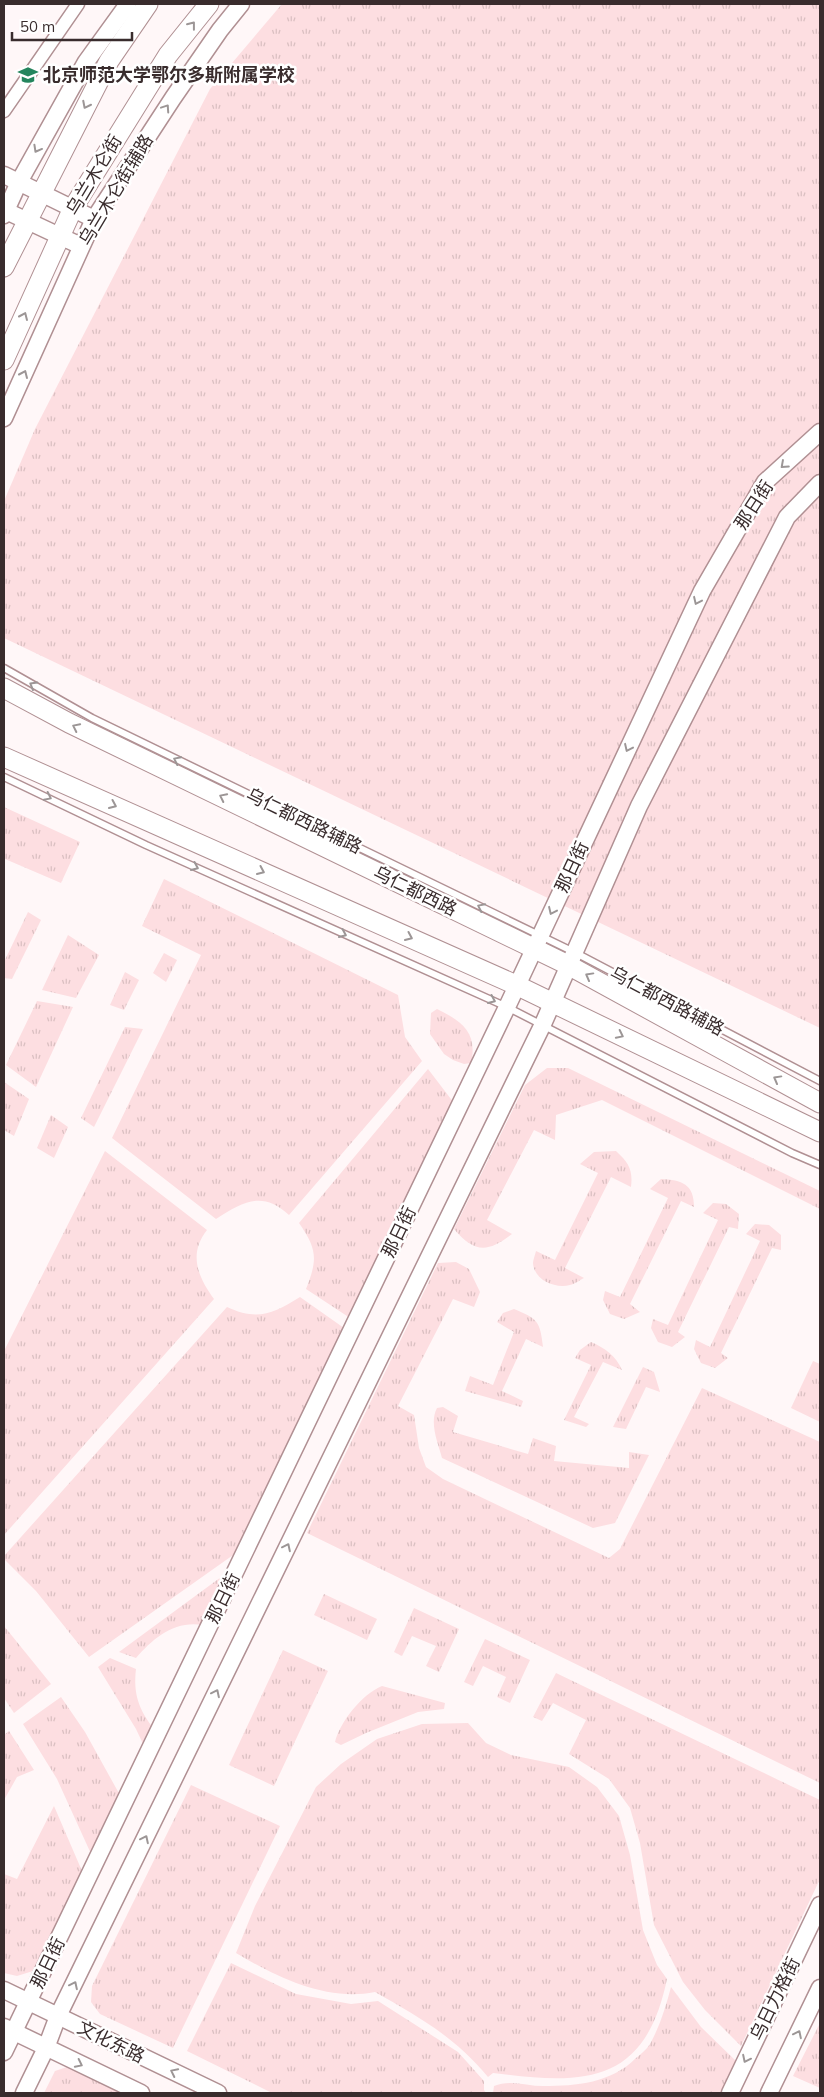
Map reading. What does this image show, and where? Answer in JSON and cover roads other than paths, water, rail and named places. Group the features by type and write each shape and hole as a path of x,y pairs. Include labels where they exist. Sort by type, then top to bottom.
{"main road":[{"name":"乌兰木仑街","path":"4,267 109,61 148,4"},
{"name":"乌兰木仑街","path":"4,360 73,208 168,55 209,4"},
{"name":"乌仁都西路","path":"4,688 78,727 572,959 820,1103"},
{"path":"4,757 516,985 820,1132"}],"street":[{"path":"4,111 78,4"},
{"path":"81,246 4,212 86,62 128,4"},
{"name":"乌兰木仑街辅路","path":"4,418 94,219 194,68 220,30 241,4"},
{"path":"4,175 94,219"},
{"name":"那日街","path":"4,2052 9,2030 29,2002 507,1007 702,591 765,482 820,432"},
{"name":"那日街","path":"24,2093 46,2048 58,2016 543,1024 639,806 787,517 820,483"},
{"name":"乌日力格街","path":"730,2093 820,1905"},
{"name":"乌日力格街","path":"769,2093 820,1988"},
{"name":"文化东路","path":"4,1990 218,2093"},
{"name":"文化东路","path":"9,2030 141,2093"}],"lane":[{"name":"乌仁都西路辅路","path":"4,668 92,718 537,942"},
{"path":"4,777 155,849 543,1024 820,1165"},
{"name":"乌仁都西路辅路","path":"572,959 820,1081"}],"place":[{"name":"北京师范大学鄂尔多斯附属学校","path":"28,75"}]}
